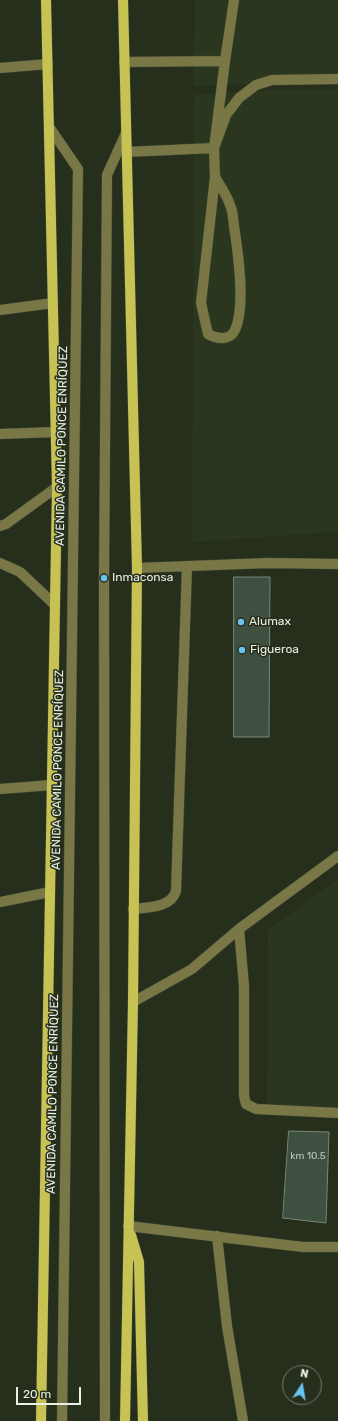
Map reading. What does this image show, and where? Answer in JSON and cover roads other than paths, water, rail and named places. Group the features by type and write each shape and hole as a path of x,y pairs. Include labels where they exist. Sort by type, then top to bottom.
{"main road":[{"name":"AVENIDA CAMILO PONCE ENRÍQUEZ","path":"41,1421 57,487 46,0"},
{"path":"123,0 137,568 133,1002 125,1421"},
{"path":"128,1226 139,1262 142,1421"}],"street":[{"path":"215,177 231,205 240,290 239,313 234,332 227,337 215,338 208,334 201,303 215,177 214,148 234,0"},
{"path":"124,62 225,61"},
{"path":"0,68 48,64"},
{"path":"214,148 226,115 239,98 256,85 272,80 338,79"},
{"name":"AVENIDA CAMILO PONCE ENRÍQUEZ","path":"50,128 78,169 62,1421"},
{"path":"105,1421 104,570 107,175 126,133"},
{"path":"126,152 214,148"},
{"path":"0,310 53,303"},
{"path":"0,434 56,432"},
{"path":"0,526 6,524 57,487"},
{"path":"0,563 20,572 55,605"},
{"path":"137,568 268,563 338,564"},
{"path":"133,909 167,903 171,900 176,891 187,567"},
{"path":"0,789 52,785"},
{"path":"133,1002 192,969 239,928 338,856"},
{"path":"0,902 50,892"},
{"path":"239,928 244,986 244,1096 246,1104 256,1110 338,1113"},
{"path":"128,1226 303,1247 338,1248"},
{"path":"217,1236 227,1326 243,1421"}],"place":[{"name":"Inmaconsa","path":"104,578"},
{"name":"Alumax","path":"241,622"},
{"name":"Figueroa","path":"242,650"}]}
